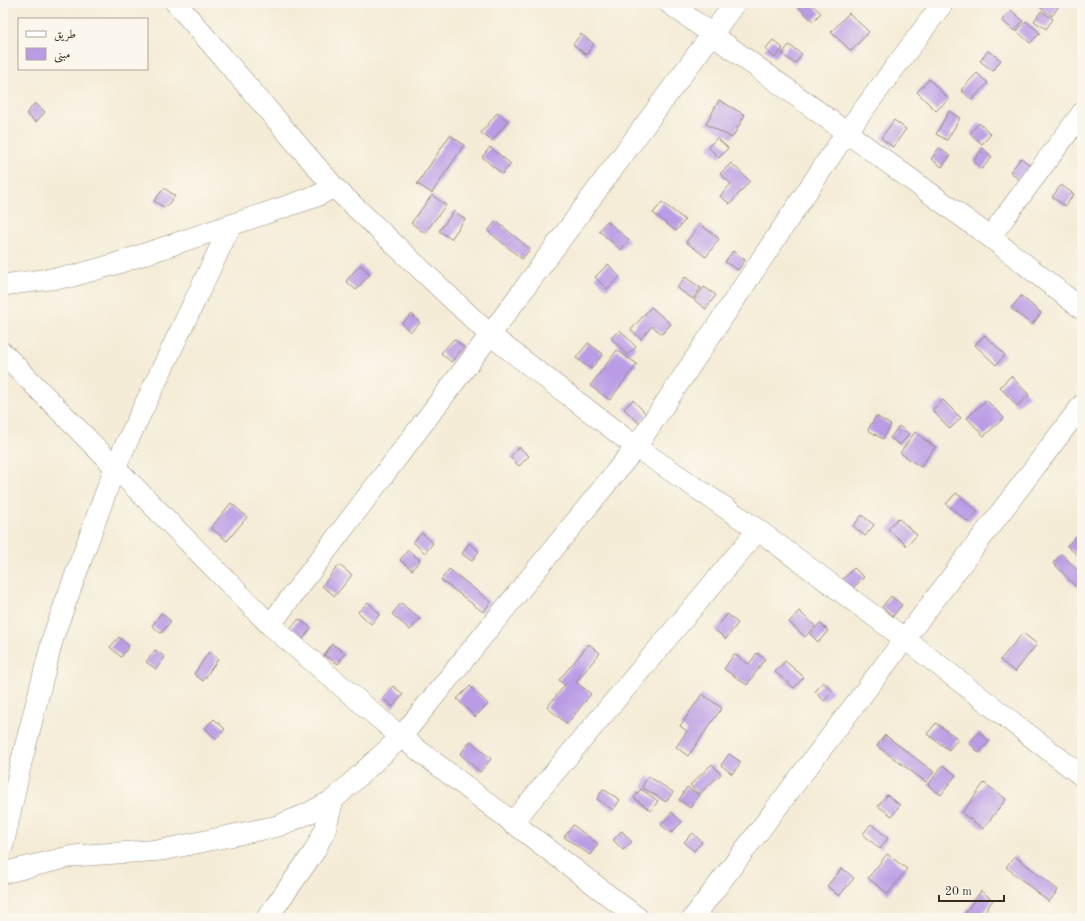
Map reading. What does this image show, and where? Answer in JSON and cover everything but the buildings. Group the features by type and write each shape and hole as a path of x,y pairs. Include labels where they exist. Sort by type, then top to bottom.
{"street":[{"path":"176,3 334,187 490,335 636,447 758,530 905,639 1082,776"},
{"path":"669,3 990,237 1082,309"},
{"path":"270,625 490,335 735,3"},
{"path":"3,873 73,856 162,850 278,826 307,814 333,800 401,737 636,447 846,133 943,3"},
{"path":"990,237 1082,113"},
{"path":"3,286 73,276 112,265 317,196 334,187"},
{"path":"3,845 21,762 54,634 115,467 231,225"},
{"path":"3,353 270,625 401,737 632,917"},
{"path":"693,918 1082,405"},
{"path":"512,823 758,530"},
{"path":"267,918 314,852 325,830 333,800"}]}
